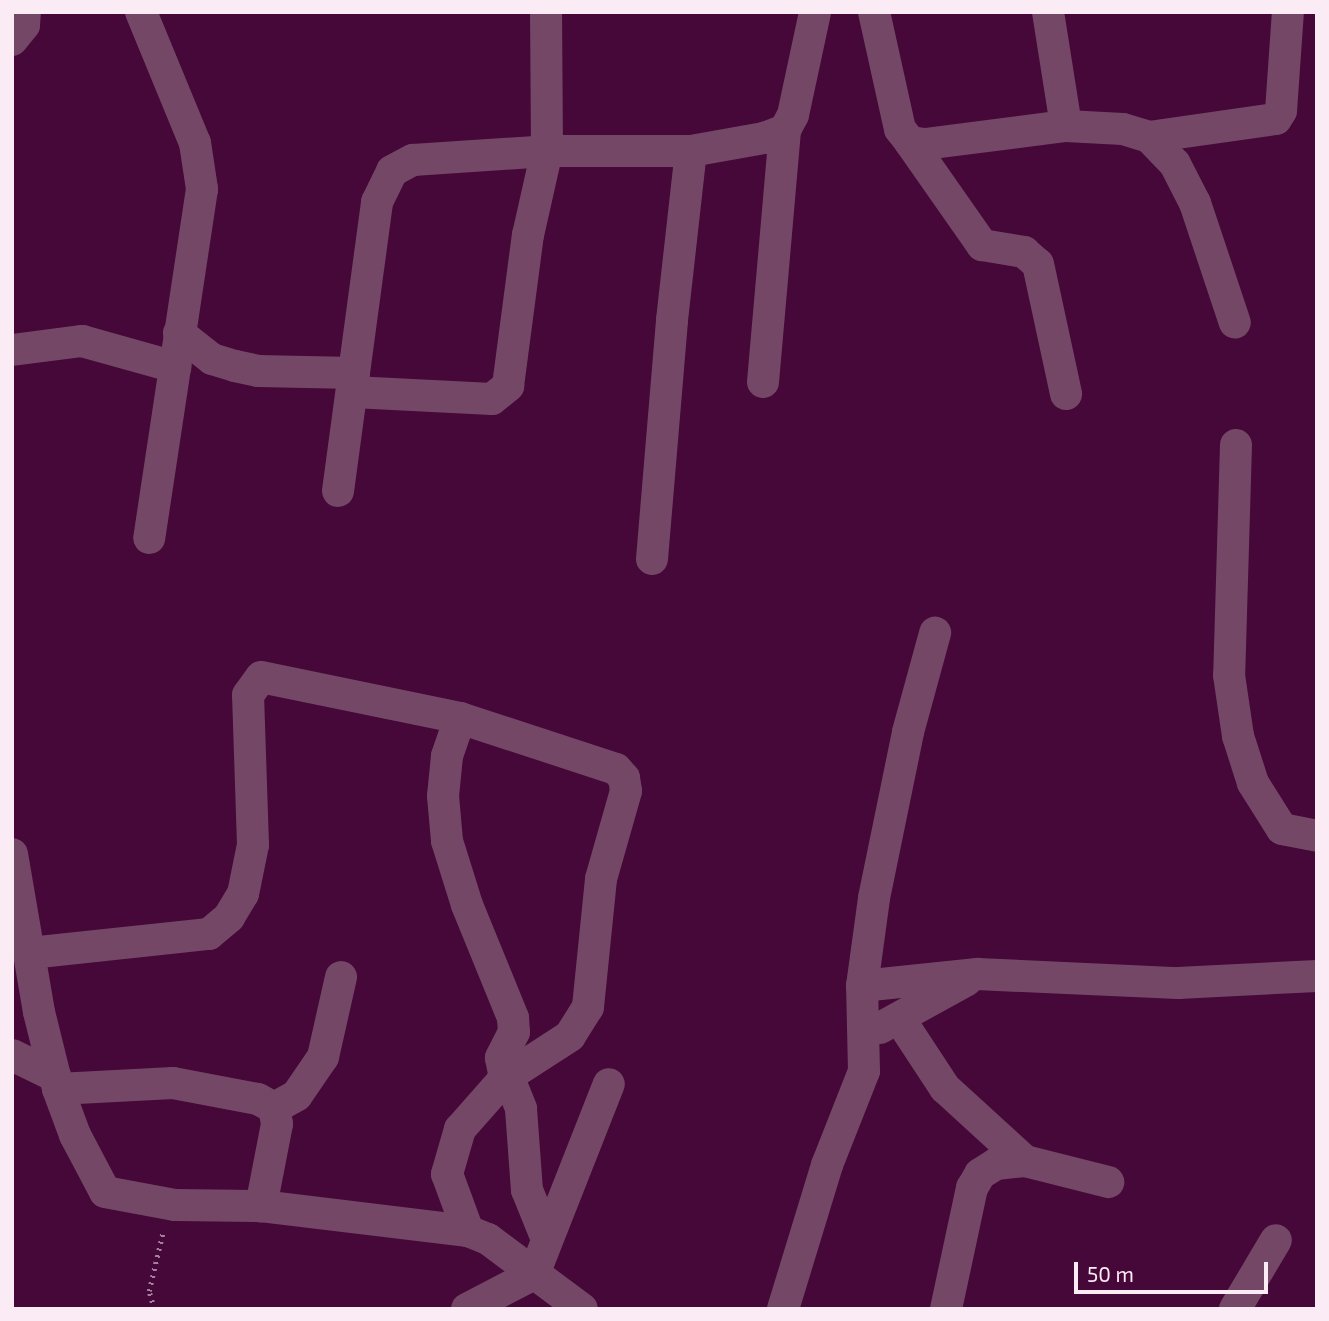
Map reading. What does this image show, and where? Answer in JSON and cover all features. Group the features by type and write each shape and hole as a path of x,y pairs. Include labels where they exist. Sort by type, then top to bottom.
{"street":[{"path":"12,40 24,25 25,12"},
{"path":"141,12 195,143 202,189 149,538"},
{"path":"179,333 212,359 258,371 353,383 433,398 501,396 508,386 528,235 547,151 546,12"},
{"path":"763,382 785,130 793,115 815,12"},
{"path":"874,12 900,129 982,245 1024,252 1038,264 1066,394"},
{"path":"1048,12 1066,126"},
{"path":"1149,138 1276,119 1281,111 1288,12"},
{"path":"910,142 925,144 1066,126 1123,129 1149,138 1175,164 1195,203 1235,323"},
{"path":"338,491 377,202 391,171 413,160 547,151 691,151 785,130"},
{"path":"652,559 671,320 691,151"},
{"path":"12,350 82,341 175,367"},
{"path":"1237,445 1229,676 1238,736 1253,783 1282,829 1317,836"},
{"path":"783,1309 827,1165 863,1071 862,986 887,824 935,634"},
{"path":"30,953 209,934 229,917 243,894 253,845 248,695 261,677 460,718 616,769 624,778 626,791 601,879 589,1007 570,1036 507,1077 460,1129 449,1154 447,1174 468,1231"},
{"path":"460,718 447,756 443,796 447,841 467,905 513,1018 514,1032 501,1058 521,1109 527,1190 546,1237"},
{"path":"12,855 30,953 26,1013 75,1135 105,1192 175,1205 261,1206 468,1231 488,1239 582,1309"},
{"path":"862,986 977,974 1178,983 1317,976"},
{"path":"863,1036 977,974"},
{"path":"274,1108 297,1095 323,1057 341,976"},
{"path":"899,1018 945,1088 1024,1161"},
{"path":"12,1055 56,1083 173,1083 258,1100 274,1108"},
{"path":"467,1309 534,1275 546,1237 609,1084"},
{"path":"261,1206 277,1124 274,1108"},
{"path":"946,1309 972,1188 980,1174 996,1164 1024,1161 1108,1182"},
{"path":"1236,1309 1276,1240"}],"path":[{"path":"154,1309 149,1291 156,1250 175,1205"}]}
